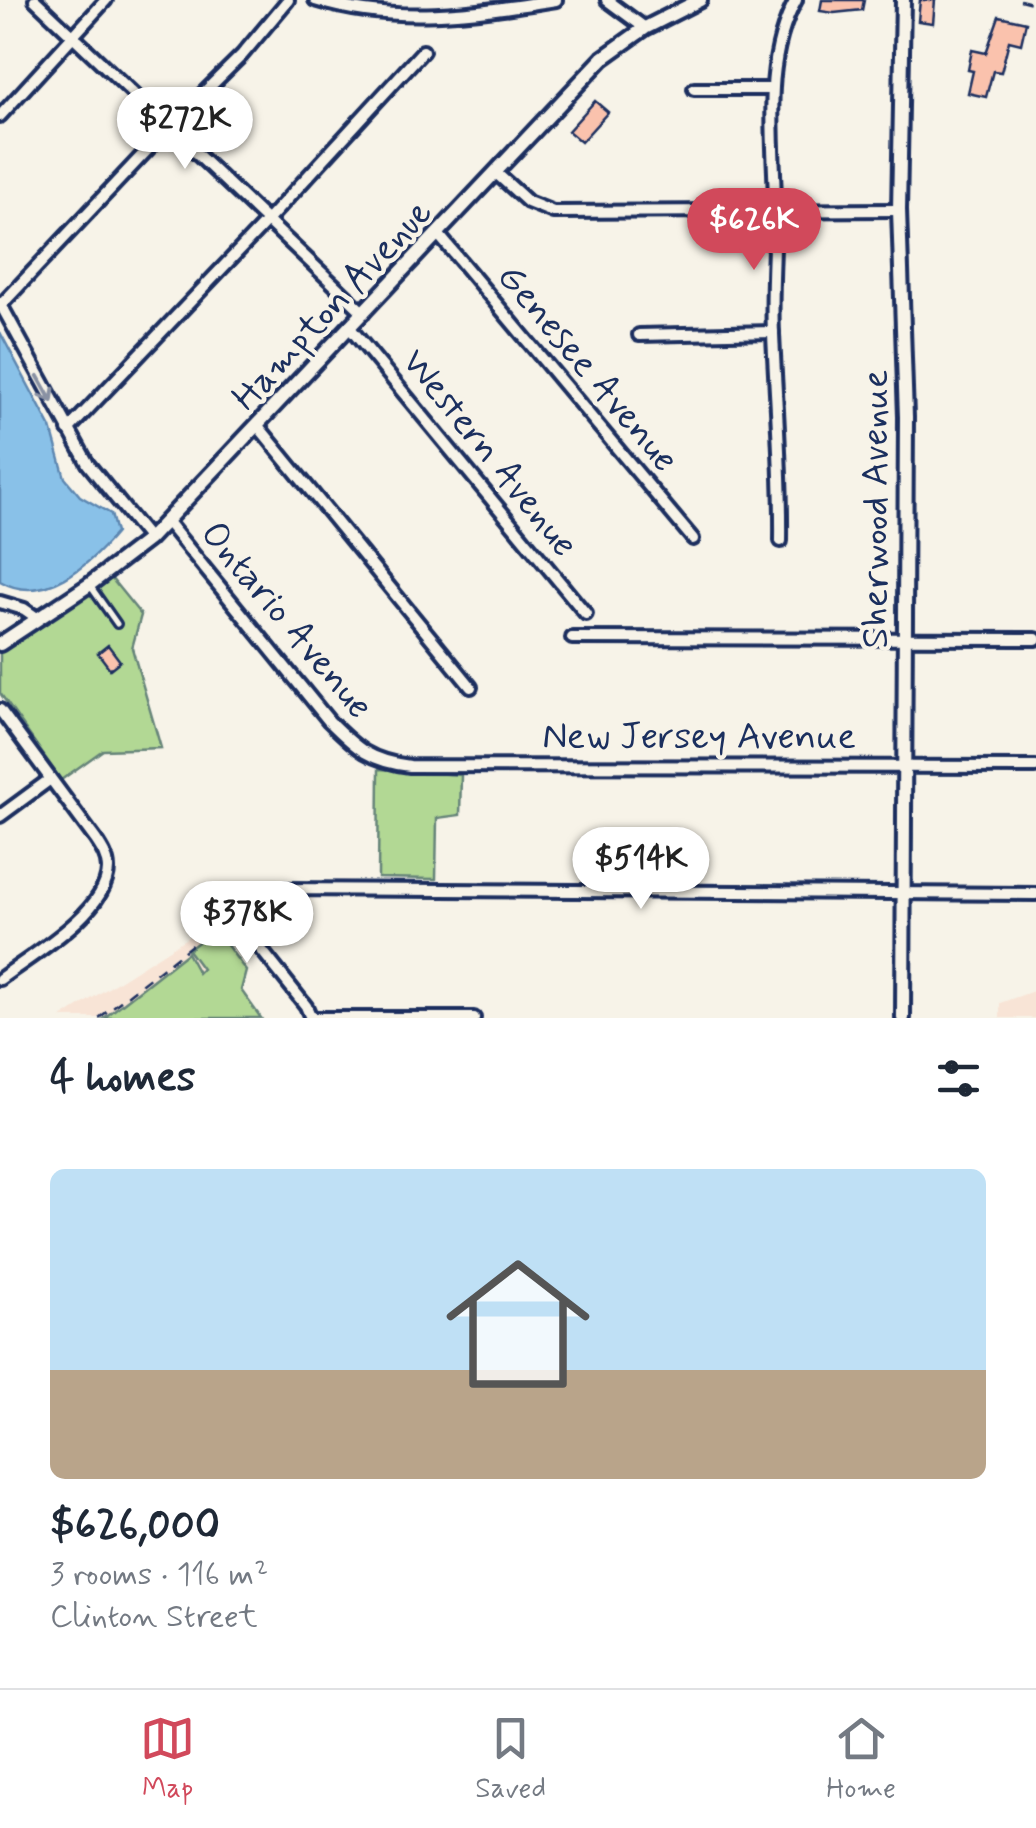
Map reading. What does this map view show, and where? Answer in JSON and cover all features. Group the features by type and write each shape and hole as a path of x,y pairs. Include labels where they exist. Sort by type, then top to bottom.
{"street":[{"path":"34,0 364,313"},
{"path":"0,116 106,0"},
{"path":"149,539 88,464 1,304 242,55 288,0"},
{"path":"315,0 388,16 416,16 556,0"},
{"path":"607,0 646,28"},
{"name":"Hampton Avenue","path":"0,644 89,585 149,539 603,58 646,28 700,0"},
{"path":"781,542 782,462 772,332 772,89 776,56 796,0"},
{"name":"Sherwood Avenue","path":"903,0 899,210 906,417 903,1018"},
{"path":"68,430 423,51"},
{"path":"694,88 772,89"},
{"path":"496,172 528,202 553,212 899,210"},
{"name":"Genesee Avenue","path":"438,234 694,539"},
{"name":"Western Avenue","path":"350,328 586,614"},
{"path":"640,335 772,332"},
{"path":"258,426 472,687"},
{"name":"Ontario Avenue","path":"167,522 329,722 365,753"},
{"path":"0,602 24,609 37,618"},
{"path":"572,638 1036,639"},
{"path":"0,710 96,840 105,854 108,870 92,907 0,979"},
{"name":"New Jersey Avenue","path":"365,753 380,762 410,766 1036,767"},
{"path":"0,816 49,780"},
{"path":"474,1018 311,1018 306,1006 232,914 228,901 237,892 282,889 1036,894"}],"lane":[{"path":"89,585 117,624"}],"path":[{"path":"1020,0 1036,4"},
{"path":"100,1018 232,914"}],"shaded area":[{"path":"210,923 246,971 241,990 261,1018 61,1018"},
{"path":"1036,990 1036,1018 1000,1018 1000,1003"}],"green space":[{"path":"111,578 141,615 132,648 161,748 103,750 61,780 0,693 0,652"},
{"path":"379,769 461,775 460,815 437,818 436,879 378,878"},
{"path":"215,929 246,971 241,990 261,1018 104,1018 187,953 198,973 202,969 188,950"}],"water":[{"path":"0,332 51,428 65,478 80,496 111,514 116,533 79,569 33,589 0,581"}],"building":[{"path":"822,0 864,0 862,10 834,13 820,11"},
{"path":"920,0 935,0 933,23 918,21"},
{"path":"999,16 1026,22 1021,44 1009,41 1001,72 993,71 986,97 968,93 972,50 986,53"},
{"path":"595,101 608,112 581,142 568,131"},
{"path":"108,645 120,661 110,669 98,653"}]}
